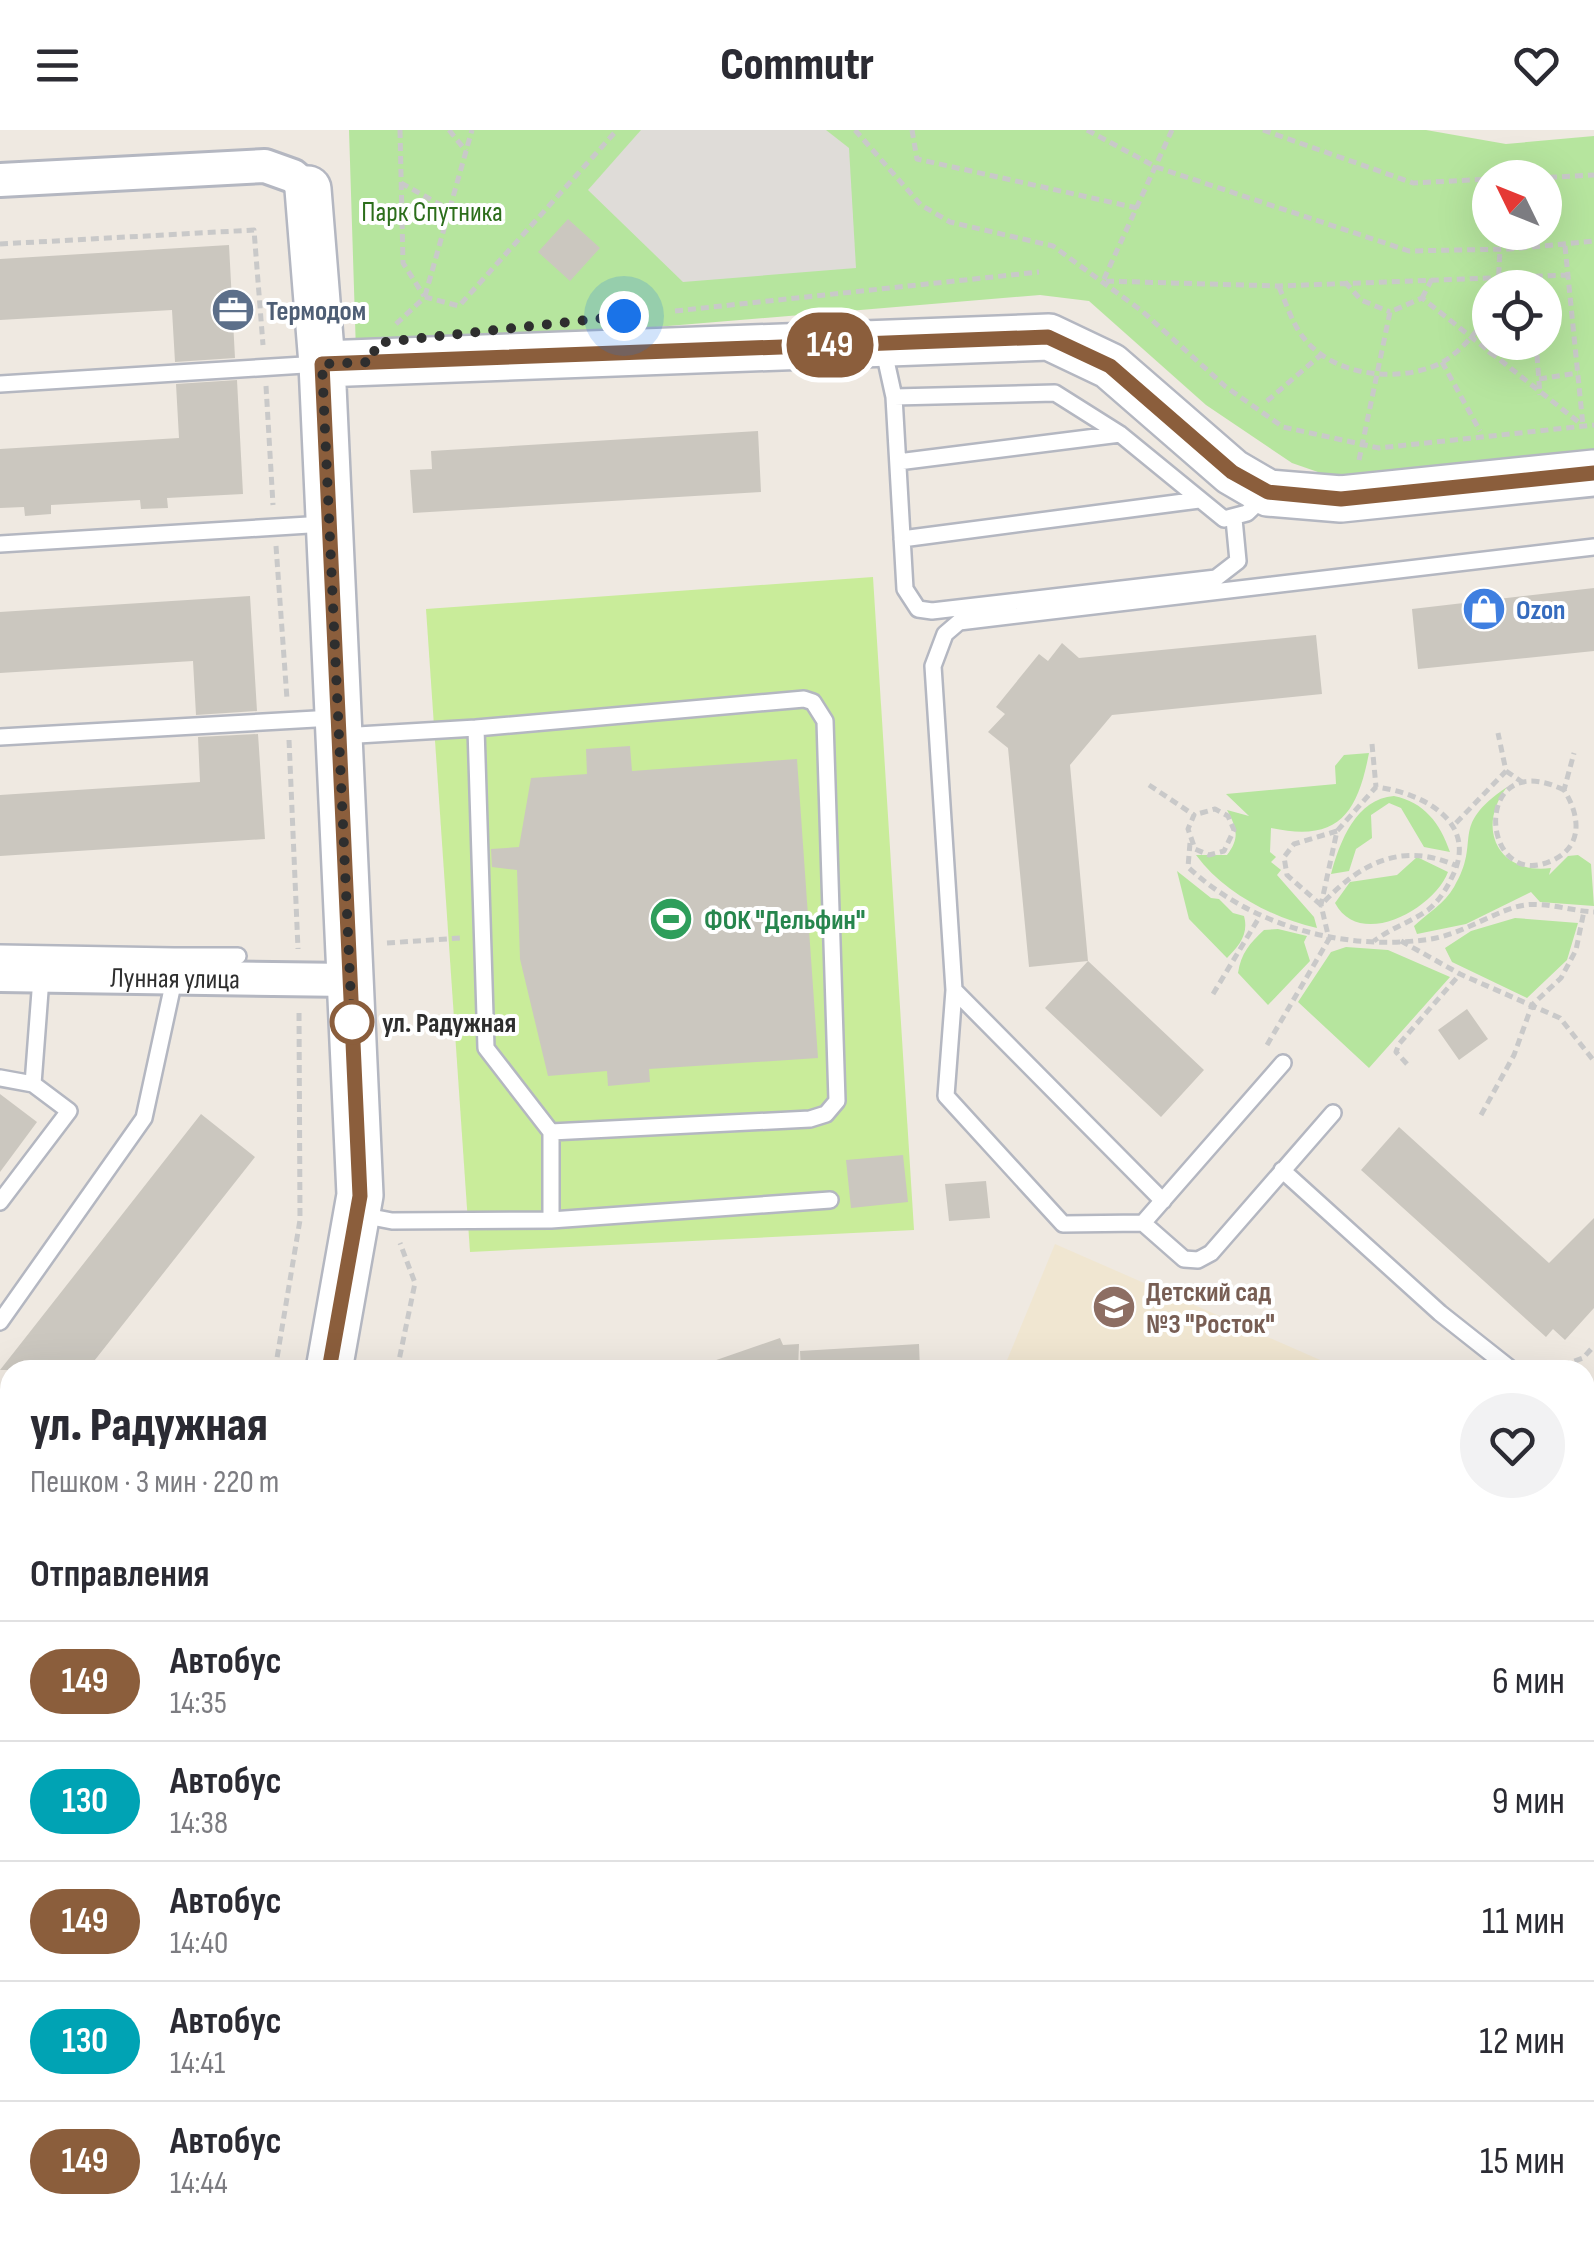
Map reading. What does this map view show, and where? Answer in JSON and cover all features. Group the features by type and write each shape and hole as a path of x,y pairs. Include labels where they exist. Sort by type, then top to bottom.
{"main road":[{"path":"308,189 322,364 357,1215 331,1360"},
{"path":"322,364 1048,337 1110,366 1232,472 1251,506 1594,473"}],"street":[{"path":"0,180 265,166 293,176 308,189"},
{"name":"Лунная улица","path":"0,976 41,978 174,968 299,982 350,980"}],"lane":[{"path":"882,344 894,397 910,602 932,612 1216,578 1238,561 1251,506 1216,515 1120,434 1055,392 894,397"},
{"path":"0,384 322,364"},
{"path":"898,462 1120,434"},
{"path":"902,538 1199,500"},
{"path":"0,544 328,524"},
{"path":"1333,1112 1198,1260 1184,1259 1143,1223 1064,1224 946,1096 954,990 933,666 945,634 959,622 1594,547"},
{"path":"0,738 288,721 337,728 476,728 804,699 813,702 825,721 837,1101 826,1114 810,1119 551,1132"},
{"path":"476,728 486,1048 551,1132 551,1220"},
{"path":"0,953 174,968 238,956"},
{"path":"0,1322 144,1118 174,968"},
{"path":"33,1084 41,978"},
{"path":"954,990 1163,1200"},
{"path":"1143,1223 1283,1063"},
{"path":"0,1078 33,1084 68,1111 0,1202"},
{"path":"1282,1170 1440,1312 1500,1360"},
{"path":"357,1215 392,1222 551,1220 830,1200"}],"path":[{"path":"400,130 403,263 425,297 459,306 618,130"},
{"path":"449,130 467,152"},
{"path":"388,332 425,297 472,130"},
{"path":"855,130 921,205 950,222 1052,246 1102,282 1226,387 1283,427 1364,447 1594,425"},
{"path":"912,130 916,160 1137,208"},
{"path":"1088,130 1156,167 1409,251 1472,250"},
{"path":"1102,282 1172,130"},
{"path":"1262,130 1412,182 1472,180"},
{"path":"1562,177 1594,175"},
{"path":"401,184 450,210"},
{"path":"0,244 254,230 288,721 299,982 300,1220 277,1360"},
{"path":"1562,246 1594,241"},
{"path":"1565,246 1584,426"},
{"path":"664,312 1040,272"},
{"path":"1562,276 1568,275"},
{"path":"1345,282 1360,300 1390,312 1422,298 1432,279"},
{"path":"1102,282 1279,286 1472,279"},
{"path":"1279,286 1302,336 1322,354 1353,370 1413,372 1442,362 1472,337"},
{"path":"1422,298 1470,340"},
{"path":"1357,464 1381,372 1390,312"},
{"path":"1267,402 1322,354"},
{"path":"1495,360 1584,426"},
{"path":"1537,360 1540,395"},
{"path":"1442,362 1480,432"},
{"path":"1539,379 1578,373"},
{"path":"1498,732 1506,772 1522,782"},
{"path":"1266,1046 1330,938 1322,905 1337,831 1376,787 1372,744"},
{"path":"1564,790 1574,753"},
{"path":"1455,824 1506,772"},
{"path":"1544,780 1564,790 1576,808 1578,831 1568,850 1549,863 1527,864 1507,854 1495,836 1494,825 1494,814 1503,794 1522,782 1544,780"},
{"path":"1149,786 1194,816"},
{"path":"1374,941 1427,910 1445,891 1458,867 1460,840 1455,824 1429,802 1403,790 1376,787"},
{"path":"1190,843 1210,855 1224,851 1233,838 1232,823 1222,812 1208,809 1194,816 1188,829 1188,867 1212,889 1260,916 1330,938 1432,938 1480,925 1524,905 1594,912"},
{"path":"1322,905 1286,875 1284,856 1294,844 1337,831"},
{"path":"1322,905 1353,874 1398,853 1434,856 1458,867"},
{"path":"1480,1115 1514,1056 1532,1006 1562,978 1576,950 1584,911"},
{"path":"1213,994 1260,916"},
{"path":"379,944 482,937"},
{"path":"1400,940 1460,974 1560,1018 1594,1061"},
{"path":"1406,1064 1396,1052 1399,1044 1460,974"}],"shaded area":[{"path":"641,130 826,130 849,148 856,268 683,282 588,190"},
{"name":"Детский сад №3 \"Росток\"","path":"1055,1244 1320,1360 1007,1360"}],"green space":[{"name":"Парк Спутника","path":"349,130 1426,130 1506,144 1594,136 1594,452 1338,479 1292,463 1206,405 1089,301 1040,295 356,352"},
{"name":"ФОК \"Дельфин\"","path":"873,577 914,1230 470,1252 426,609"},
{"path":"1369,753 1358,793 1340,819 1312,831 1271,828 1270,852 1276,857 1271,862 1281,870 1277,875 1314,917 1317,928 1250,902 1220,881 1196,855 1227,855 1236,833 1227,810 1249,816 1226,794 1336,784 1335,766 1344,755"},
{"path":"1507,787 1493,818 1497,845 1505,856 1532,868 1551,868 1549,875 1568,856 1578,855 1591,864 1594,906 1540,902 1531,892 1466,924 1417,934 1414,926 1441,903 1462,871 1477,813"},
{"path":"1394,796 1414,803 1430,815 1450,852 1424,847 1401,808 1389,803 1371,815 1372,838 1356,849 1349,871 1331,874 1339,848 1360,813 1381,799"},
{"path":"1417,857 1448,872 1440,886 1413,910 1378,924 1361,923 1346,917 1335,903 1350,882 1397,875"},
{"path":"1177,871 1233,913 1244,916 1242,939 1227,958 1189,919"},
{"path":"1515,918 1578,923 1567,960 1527,998 1452,962 1445,948 1471,931"},
{"path":"1264,930 1307,936 1304,942 1310,961 1268,1005 1238,973 1254,939"},
{"path":"1346,947 1388,950 1450,977 1369,1068 1298,1002 1331,952"}],"building":[{"path":"568,219 600,248 570,281 538,252"},
{"path":"229,245 235,358 175,362 172,310 0,320 0,259"},
{"path":"237,380 243,494 167,498 168,508 141,509 140,500 51,505 51,514 25,516 24,507 0,508 0,449 179,438 176,384"},
{"path":"758,431 761,492 413,513 410,470 432,469 431,451"},
{"path":"1594,588 1594,651 1418,669 1412,609"},
{"path":"250,596 257,711 196,715 193,661 0,673 0,612"},
{"path":"1316,635 1322,694 1112,715 1070,765 1088,961 1029,967 1008,748 988,732 1005,714 996,707 1039,654 1048,661 1062,643 1079,658"},
{"path":"258,734 265,839 0,856 0,795 200,782 198,737"},
{"path":"630,746 632,771 797,759 818,1058 649,1069 650,1082 608,1086 607,1071 548,1076 520,959 517,870 492,867 491,849 519,847 531,778 587,774 586,749"},
{"path":"1088,961 1204,1070 1161,1117 1045,1008"},
{"path":"1467,1009 1488,1039 1459,1060 1438,1030"},
{"path":"0,1094 37,1122 0,1172"},
{"path":"201,1114 255,1157 95,1360 8,1360"},
{"path":"1399,1127 1549,1263 1594,1218 1594,1308 1565,1340 1553,1329 1546,1337 1361,1170"},
{"path":"903,1155 908,1202 851,1208 846,1160"},
{"path":"986,1181 990,1218 949,1221 945,1184"},
{"path":"780,1338 783,1345 799,1344 798,1360 716,1360"},
{"path":"919,1344 920,1360 800,1360 800,1351"}],"bus line":[{"name":"149","path":"331,1360 360,1196 322,364 1048,337 1110,366 1232,472 1268,492 1341,499 1594,473"}],"place":[{"name":"Термодом","path":"233,310"},
{"name":"Ozon","path":"1484,609"},
{"name":"ФОК \"Дельфин\"","path":"671,919"},
{"name":"ул. Радужная","path":"352,1022"},
{"name":"Детский сад №3 \"Росток\"","path":"1114,1307"}],"route":[{"path":"352,1022 322,364 372,362 376,343 624,316"}]}
